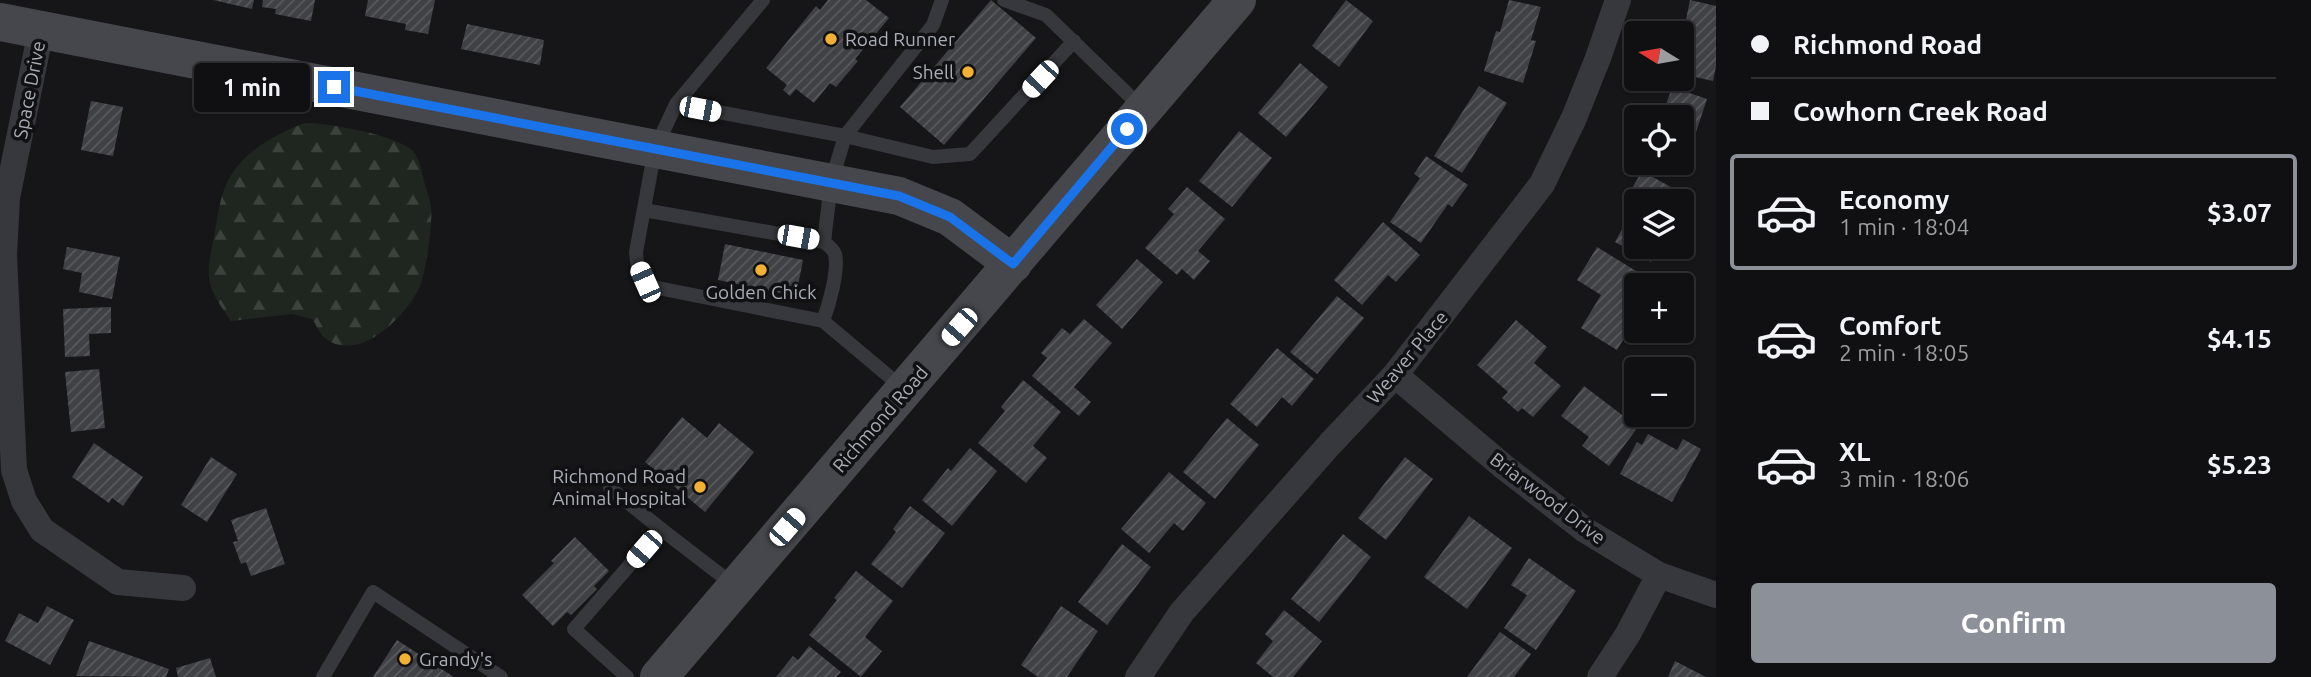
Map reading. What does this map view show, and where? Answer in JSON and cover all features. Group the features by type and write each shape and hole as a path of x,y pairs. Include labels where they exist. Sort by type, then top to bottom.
{"street":[{"name":"Richmond Road","path":"659,677 1237,0"},
{"name":"Weaver Place","path":"1138,677 1182,611 1395,375 1542,184 1579,106 1618,0"},
{"path":"0,22 899,196 950,217 1013,264"},
{"name":"Space Drive","path":"41,30 8,198 4,255 14,470 23,501 42,530 118,582 183,588"},
{"name":"Briarwood Drive","path":"1395,375 1504,467 1585,530 1659,575 1716,595"},
{"path":"1600,677 1628,635 1659,575"}],"lane":[{"path":"763,0 676,104 655,149 636,252 637,266 645,282 653,287 823,321 905,389"},
{"path":"824,242 831,183 845,136 933,25 942,0"},
{"path":"1004,0 1046,15 1143,110"},
{"path":"676,104 845,136 933,157 970,154 1074,41"},
{"path":"644,210 824,242 835,255 830,297 823,321"},
{"path":"610,488 736,587"},
{"path":"627,677 574,629 661,529"},
{"path":"323,677 373,592 501,677"}],"green space":[{"path":"305,123 362,131 392,140 413,151 420,165 430,204 431,224 427,259 420,286 393,323 365,342 337,344 322,335 312,319 292,314 231,321 211,287 210,259 218,211 229,179 252,151 283,132"}],"building":[{"path":"213,0 254,0 252,9"},
{"path":"263,0 315,0 311,21 275,14 276,9 262,7"},
{"path":"368,0 435,0 428,34 405,30 406,24 365,16"},
{"name":"Road Runner","path":"828,0 866,0 889,18 836,87 830,83 814,103 796,89 790,96 783,90 787,85 766,68 816,6 820,10"},
{"name":"Shell","path":"991,0 1036,38 944,145 900,107"},
{"path":"1346,0 1373,21 1339,67 1312,46"},
{"path":"1509,0 1541,7 1531,40 1536,41 1523,83 1484,71 1496,31 1500,32"},
{"path":"1690,0 1716,6 1716,66 1713,81 1694,77 1694,21 1686,21"},
{"path":"467,24 544,40 540,65 461,49"},
{"path":"1300,63 1328,87 1286,137 1258,113"},
{"path":"1479,86 1507,103 1462,173 1434,156"},
{"path":"1671,91 1684,91 1707,99 1694,138 1694,105 1666,105"},
{"path":"91,101 123,107 113,156 81,150"},
{"path":"1239,131 1272,158 1232,207 1199,181"},
{"path":"1426,156 1468,185 1452,207 1448,204 1421,243 1390,222 1420,178 1414,174"},
{"path":"1640,175 1649,175 1674,189 1632,189"},
{"path":"1187,187 1225,219 1198,251 1210,261 1194,280 1182,269 1177,275 1145,248 1174,214 1168,209"},
{"path":"1383,222 1420,255 1396,282 1388,275 1362,305 1334,280"},
{"path":"1624,225 1624,247 1615,242"},
{"name":"Golden Chick","path":"725,244 803,260 796,296 718,280"},
{"path":"67,247 120,257 112,299 79,292 82,273 63,269"},
{"path":"1597,247 1639,273 1624,273 1624,338 1617,350 1581,328 1601,295 1577,280"},
{"path":"1137,259 1163,282 1122,329 1096,305"},
{"path":"1337,296 1364,318 1317,374 1290,352"},
{"path":"111,307 111,333 89,334 90,356 65,357 63,309"},
{"path":"1084,319 1112,343 1074,387 1091,402 1079,416 1032,376 1047,358 1041,353 1062,328 1070,334"},
{"path":"1516,320 1547,347 1534,363 1561,386 1533,417 1522,408 1518,412 1502,398 1508,392 1477,365"},
{"path":"1277,348 1314,379 1292,406 1282,397 1257,427 1230,404"},
{"path":"99,369 105,428 71,432 65,372"},
{"path":"1023,380 1061,412 1033,446 1047,458 1026,483 978,443 1005,411 1001,407"},
{"path":"1584,386 1624,416 1624,427 1638,427 1609,466 1582,446 1589,437 1561,416"},
{"name":"Richmond Road Animal Hospital","path":"682,417 707,438 719,423 754,452 705,512 645,462"},
{"path":"1227,418 1259,445 1215,499 1183,472"},
{"path":"1648,434 1677,450 1683,439 1701,449 1672,502 1620,474 1637,442 1642,445"},
{"path":"94,443 143,477 123,506 112,498 109,503 72,477"},
{"path":"970,448 997,471 952,526 922,500 948,468 951,471"},
{"path":"211,457 237,474 207,522 181,505"},
{"path":"1405,457 1433,479 1386,540 1358,518"},
{"path":"1169,472 1206,503 1183,531 1174,523 1149,553 1121,529"},
{"path":"910,506 945,533 902,588 871,564 896,532 893,529"},
{"path":"266,508 285,564 251,576 246,562 241,564 233,542 238,541 231,520"},
{"path":"1469,516 1512,548 1467,609 1424,577"},
{"path":"1343,534 1371,557 1319,622 1291,599"},
{"path":"575,537 609,571 594,586 597,589 571,615 567,612 553,626 522,595"},
{"path":"1122,544 1151,567 1107,625 1078,602"},
{"path":"1529,558 1576,591 1536,650 1504,628 1527,595 1511,585"},
{"path":"856,571 893,601 865,637 882,651 861,677 809,635"},
{"path":"47,606 74,620 50,665 5,641 19,613 38,623"},
{"path":"1061,606 1098,631 1067,677 1038,677 1021,665"},
{"path":"1284,610 1322,641 1293,677 1273,677 1256,663 1273,641 1265,634"},
{"path":"1500,632 1531,654 1514,677 1467,677"},
{"name":"Grandy's","path":"397,640 454,677 373,677"},
{"path":"89,641 169,669 166,677 76,676"},
{"path":"809,646 841,672 836,677 776,677 793,656 798,660"},
{"path":"210,658 216,677 178,677 176,668"},
{"path":"1675,661 1706,677 1668,677"}],"place":[{"name":"Road Runner","path":"831,39"},
{"name":"Shell","path":"968,72"},
{"name":"Golden Chick","path":"761,270"},
{"name":"Richmond Road Animal Hospital","path":"700,487"},
{"name":"Grandy's","path":"405,659"}],"route":[{"path":"334,87 899,196 950,217 1013,264 1127,129"}]}
